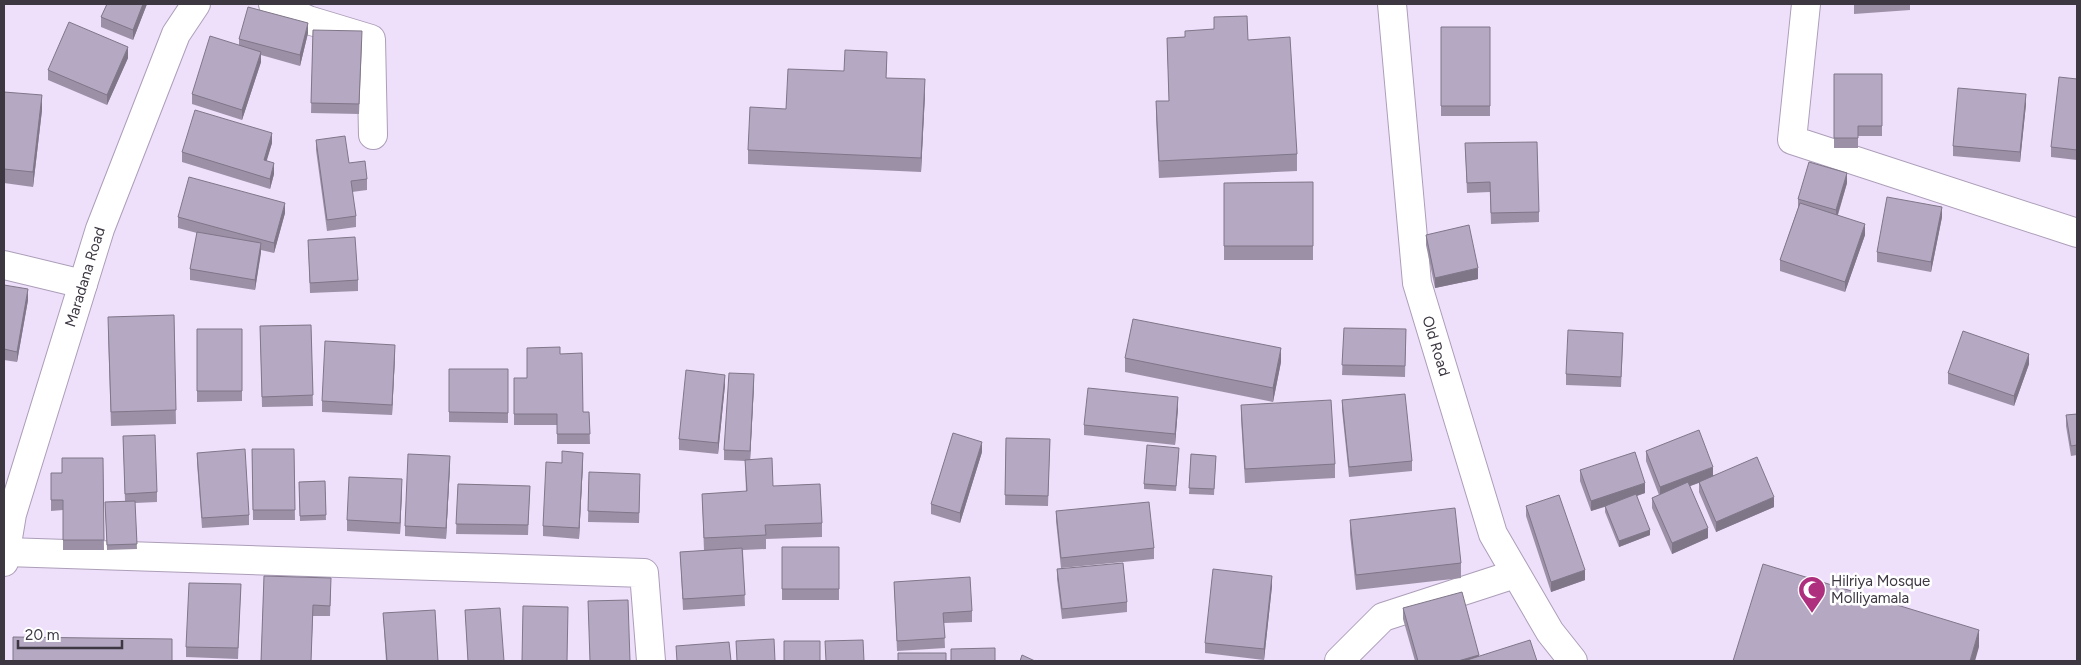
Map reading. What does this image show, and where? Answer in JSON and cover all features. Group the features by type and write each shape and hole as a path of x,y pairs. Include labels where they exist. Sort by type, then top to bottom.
{"street":[{"name":"Maradana Road","path":"5,557 12,514 100,229 176,34 196,4"},
{"path":"273,4 308,20 371,39 373,135"},
{"name":"Old Road","path":"1392,4 1417,283 1493,534 1550,632 1573,661"},
{"path":"1806,4 1792,140 2077,233"},
{"path":"4,265 83,284"},
{"path":"5,557 644,573 651,661"},
{"path":"1339,661 1384,617 1515,574"}],"building":[{"path":"107,4 143,4 133,30 101,17"},
{"path":"248,7 308,23 300,55 239,39"},
{"path":"1247,16 1248,40 1290,37 1297,154 1159,161 1156,101 1169,101 1167,38 1185,37 1185,31 1214,29 1214,17"},
{"path":"69,22 128,47 107,95 48,70"},
{"path":"1441,27 1490,27 1490,106 1441,106"},
{"path":"313,30 362,31 359,104 311,103"},
{"path":"210,36 261,52 242,110 192,94"},
{"path":"845,50 887,52 886,78 925,79 921,158 748,150 750,107 786,109 788,69 844,71"},
{"path":"1834,74 1882,74 1882,126 1858,126 1858,138 1834,138"},
{"path":"2059,77 2077,79 2077,150 2051,147"},
{"path":"1958,88 2026,94 2020,152 1953,146"},
{"path":"4,92 42,95 33,172 4,169"},
{"path":"195,110 272,133 264,160 274,163 270,179 182,152"},
{"path":"345,136 349,163 365,161 367,179 351,181 356,216 327,220 316,140"},
{"path":"1537,142 1539,212 1491,213 1490,182 1467,183 1465,143"},
{"path":"1809,162 1847,173 1836,210 1798,199"},
{"path":"189,177 285,203 274,243 178,217"},
{"path":"1313,182 1313,246 1224,246 1224,183"},
{"path":"1887,197 1942,207 1931,262 1877,252"},
{"path":"1800,203 1865,224 1845,282 1780,260"},
{"path":"1469,225 1478,268 1435,278 1426,235"},
{"path":"197,232 261,243 255,280 190,269"},
{"path":"355,237 358,280 310,283 308,240"},
{"path":"4,285 28,289 17,352 4,349"},
{"path":"174,315 176,410 111,412 108,317"},
{"path":"1133,319 1281,348 1273,388 1125,358"},
{"path":"311,325 313,395 262,397 260,326"},
{"path":"1344,328 1406,329 1405,366 1342,365"},
{"path":"197,329 242,329 242,391 197,391"},
{"path":"1568,330 1623,333 1621,377 1566,374"},
{"path":"1963,331 2029,354 2014,396 1948,373"},
{"path":"325,341 395,345 392,405 322,401"},
{"path":"560,347 560,354 582,353 583,412 589,412 590,434 557,434 557,414 514,414 514,378 527,378 527,348"},
{"path":"449,369 508,369 508,413 449,412"},
{"path":"686,370 725,375 718,443 679,439"},
{"path":"729,373 754,374 750,451 724,450"},
{"path":"1088,388 1178,397 1175,434 1084,425"},
{"path":"1405,394 1412,461 1349,467 1342,400"},
{"path":"1331,400 1335,464 1245,469 1241,405"},
{"path":"2077,414 2077,445 2071,446 2066,415"},
{"path":"1699,430 1713,467 1660,487 1646,451"},
{"path":"953,433 982,442 960,513 931,504"},
{"path":"155,435 157,492 125,494 123,436"},
{"path":"1006,438 1050,439 1048,496 1005,495"},
{"path":"1147,445 1179,448 1176,486 1144,484"},
{"path":"245,449 249,515 202,518 197,453"},
{"path":"252,449 294,449 295,510 253,510"},
{"path":"562,451 583,453 579,528 543,526 546,462 562,463"},
{"path":"1635,452 1645,483 1591,501 1580,470"},
{"path":"408,454 450,456 446,528 405,526"},
{"path":"1191,454 1216,456 1214,489 1189,488"},
{"path":"1757,457 1774,497 1716,522 1699,482"},
{"path":"62,458 103,458 104,540 63,540 63,500 51,500 51,473 62,473"},
{"path":"772,458 773,486 820,484 822,523 765,525 766,535 704,538 702,494 747,491 745,460"},
{"path":"589,472 640,474 639,513 588,511"},
{"path":"349,477 402,479 400,523 347,520"},
{"path":"325,481 326,515 300,516 299,482"},
{"path":"1688,482 1708,528 1672,543 1652,498"},
{"path":"458,484 530,486 528,525 456,524"},
{"path":"1636,494 1650,530 1619,541 1605,506"},
{"path":"1559,495 1585,570 1551,582 1526,506"},
{"path":"135,501 137,544 107,545 105,502"},
{"path":"1149,502 1154,548 1061,558 1056,511"},
{"path":"1455,508 1461,563 1356,575 1350,520"},
{"path":"782,547 839,547 839,589 782,589"},
{"path":"742,548 745,595 683,599 680,552"},
{"path":"1123,563 1127,602 1062,609 1057,569"},
{"name":"Hilriya Mosque Molliyamala","path":"1763,564 1979,630 1970,661 1733,661"},
{"path":"1213,569 1272,576 1264,649 1205,643"},
{"path":"264,576 331,578 330,606 313,605 311,661 261,661"},
{"path":"970,577 972,611 943,613 945,638 897,641 894,582"},
{"path":"189,583 241,584 238,648 186,647"},
{"path":"1462,592 1479,655 1458,661 1418,661 1403,608"},
{"path":"628,600 630,661 590,661 588,601"},
{"path":"523,606 568,607 567,661 522,661"},
{"path":"500,608 504,661 468,661 465,610"},
{"path":"435,610 438,661 387,661 383,613"},
{"path":"13,637 172,639 172,661 13,661"},
{"path":"774,639 775,661 737,661 736,641"},
{"path":"863,640 864,661 826,661 825,641"},
{"path":"1530,640 1537,661 1464,661"},
{"path":"784,641 820,641 820,661 784,661"},
{"path":"729,642 731,661 677,661 676,646"},
{"path":"995,648 995,661 951,661 951,649"},
{"path":"898,653 946,653 946,661 898,661"},
{"path":"1022,655 1035,661 1020,661"}],"place":[{"name":"Hilriya Mosque Molliyamala","path":"1812,614"}]}
